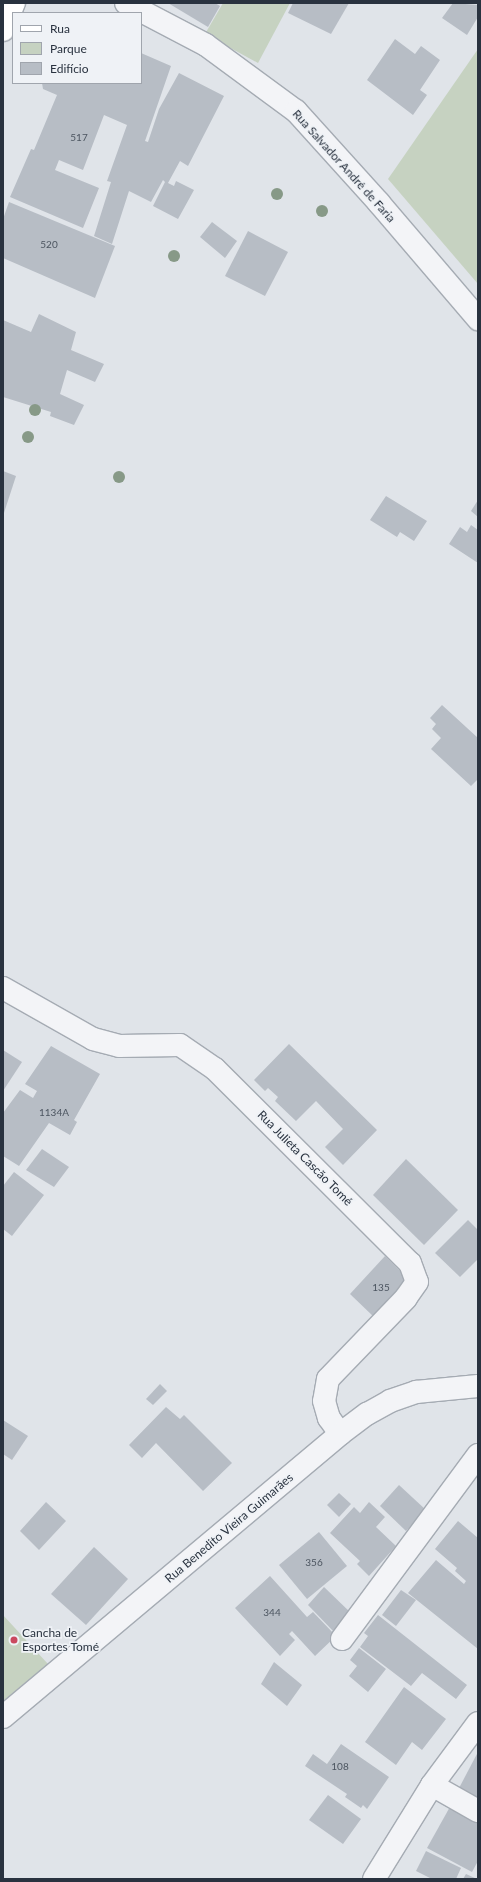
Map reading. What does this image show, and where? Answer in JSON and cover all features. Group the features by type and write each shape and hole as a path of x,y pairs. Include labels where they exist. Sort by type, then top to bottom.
{"main road":[{"path":"3,30 14,3"}],"street":[{"name":"Rua Salvador André de Faria","path":"126,3 206,45 296,111 379,203 478,319"},
{"name":"Rua Julieta Cascão Tomé","path":"3,988 93,1039 119,1046 180,1045 192,1053 215,1069 410,1263 417,1282 406,1298 328,1379 324,1401 331,1422 340,1434"},
{"name":"Rua Benedito Vieira Guimarães","path":"3,1717 89,1648 340,1434 390,1401 416,1392 478,1386"},
{"path":"342,1639 478,1455"},
{"path":"374,1879 432,1785 478,1723"},
{"path":"432,1785 478,1811"}],"green space":[{"path":"223,3 290,3 258,63 205,34"},
{"path":"478,49 478,284 388,179"},
{"name":"Cancha de Esportes Tomé","path":"3,1615 48,1664 3,1701"}],"building":[{"path":"168,3 215,3 220,6 208,27"},
{"path":"293,3 349,3 331,34 288,13"},
{"path":"453,3 478,5 478,17 467,35 442,18"},
{"path":"395,39 415,54 421,46 440,60 420,90 427,95 413,115 367,80"},
{"path":"142,53 171,66 145,141 148,142 159,109 179,73 224,96 188,166 180,161 168,183 174,186 176,181 194,190 178,219 153,206 165,182 163,180 151,202 129,191 112,244 94,236 111,182 107,181 127,125 104,115 83,170 59,160 55,170 99,188 83,228 10,197 31,149 34,150 57,95 43,89 42,84 142,84"},
{"path":"9,202 115,246 95,298 3,258 3,219"},
{"path":"212,222 237,241 225,258 200,237"},
{"path":"248,231 288,252 265,296 225,276"},
{"path":"39,314 76,332 71,350 104,364 95,382 67,370 60,394 84,405 74,425 50,416 51,412 3,397 3,320 31,332"},
{"path":"3,471 16,476 3,516"},
{"path":"386,496 427,521 414,541 400,532 397,537 370,520"},
{"path":"478,500 478,517 471,511"},
{"path":"471,525 478,530 478,563 449,544 460,527 467,532"},
{"path":"442,705 478,738 478,779 471,786 431,749 441,738 432,729 436,724 430,718"},
{"path":"289,1044 377,1130 343,1165 325,1147 343,1129 316,1101 296,1121 275,1101 278,1097 268,1088 265,1091 254,1080"},
{"path":"51,1046 100,1074 74,1120 77,1122 70,1135 49,1123 19,1166 3,1156 3,1113 20,1090 33,1098 37,1091 25,1084"},
{"path":"3,1050 22,1062 3,1091"},
{"path":"42,1149 69,1167 54,1187 26,1170"},
{"path":"406,1159 458,1210 424,1245 373,1195"},
{"path":"14,1172 44,1195 12,1236 3,1229 3,1186"},
{"path":"468,1220 478,1230 478,1259 460,1277 435,1253"},
{"path":"385,1256 410,1281 375,1318 350,1294"},
{"path":"160,1384 167,1391 153,1405 146,1399"},
{"path":"166,1407 180,1419 184,1415 232,1463 203,1491 156,1443 142,1458 129,1445"},
{"path":"3,1420 28,1436 12,1460 3,1454"},
{"path":"399,1485 426,1510 406,1531 380,1506"},
{"path":"339,1493 351,1504 339,1517 327,1505"},
{"path":"46,1502 66,1521 39,1550 20,1531"},
{"path":"369,1502 385,1517 376,1527 396,1546 369,1576 357,1564 360,1561 330,1533 354,1507 360,1513"},
{"path":"458,1521 478,1538 478,1649 408,1593 436,1560 464,1584 466,1581 455,1571 457,1568 435,1549"},
{"path":"319,1532 347,1566 307,1599 279,1565"},
{"path":"94,1547 128,1579 86,1625 51,1594"},
{"path":"270,1576 307,1617 313,1612 336,1636 315,1656 292,1631 289,1634 295,1640 280,1656 235,1608"},
{"path":"324,1587 352,1614 335,1633 308,1605"},
{"path":"401,1590 416,1600 396,1626 382,1615"},
{"path":"378,1615 467,1685 456,1699 422,1673 411,1686 360,1647 368,1636 364,1633"},
{"path":"359,1648 386,1669 368,1692 349,1676 357,1666 350,1660"},
{"path":"274,1662 302,1685 287,1706 261,1684"},
{"path":"404,1687 446,1719 422,1750 412,1742 396,1765 365,1742"},
{"path":"341,1744 389,1777 367,1809 363,1805 361,1808 345,1797 347,1794 305,1766 313,1754 327,1764"},
{"path":"478,1752 478,1800 458,1790"},
{"path":"328,1795 361,1819 343,1844 309,1820"},
{"path":"451,1805 478,1819 478,1861 472,1872 427,1848"},
{"path":"426,1851 461,1868 456,1879 432,1879 416,1871"},
{"path":"466,1874 477,1879 463,1879"}],"place":[{"name":"Cancha de Esportes Tomé","path":"14,1640"}]}
